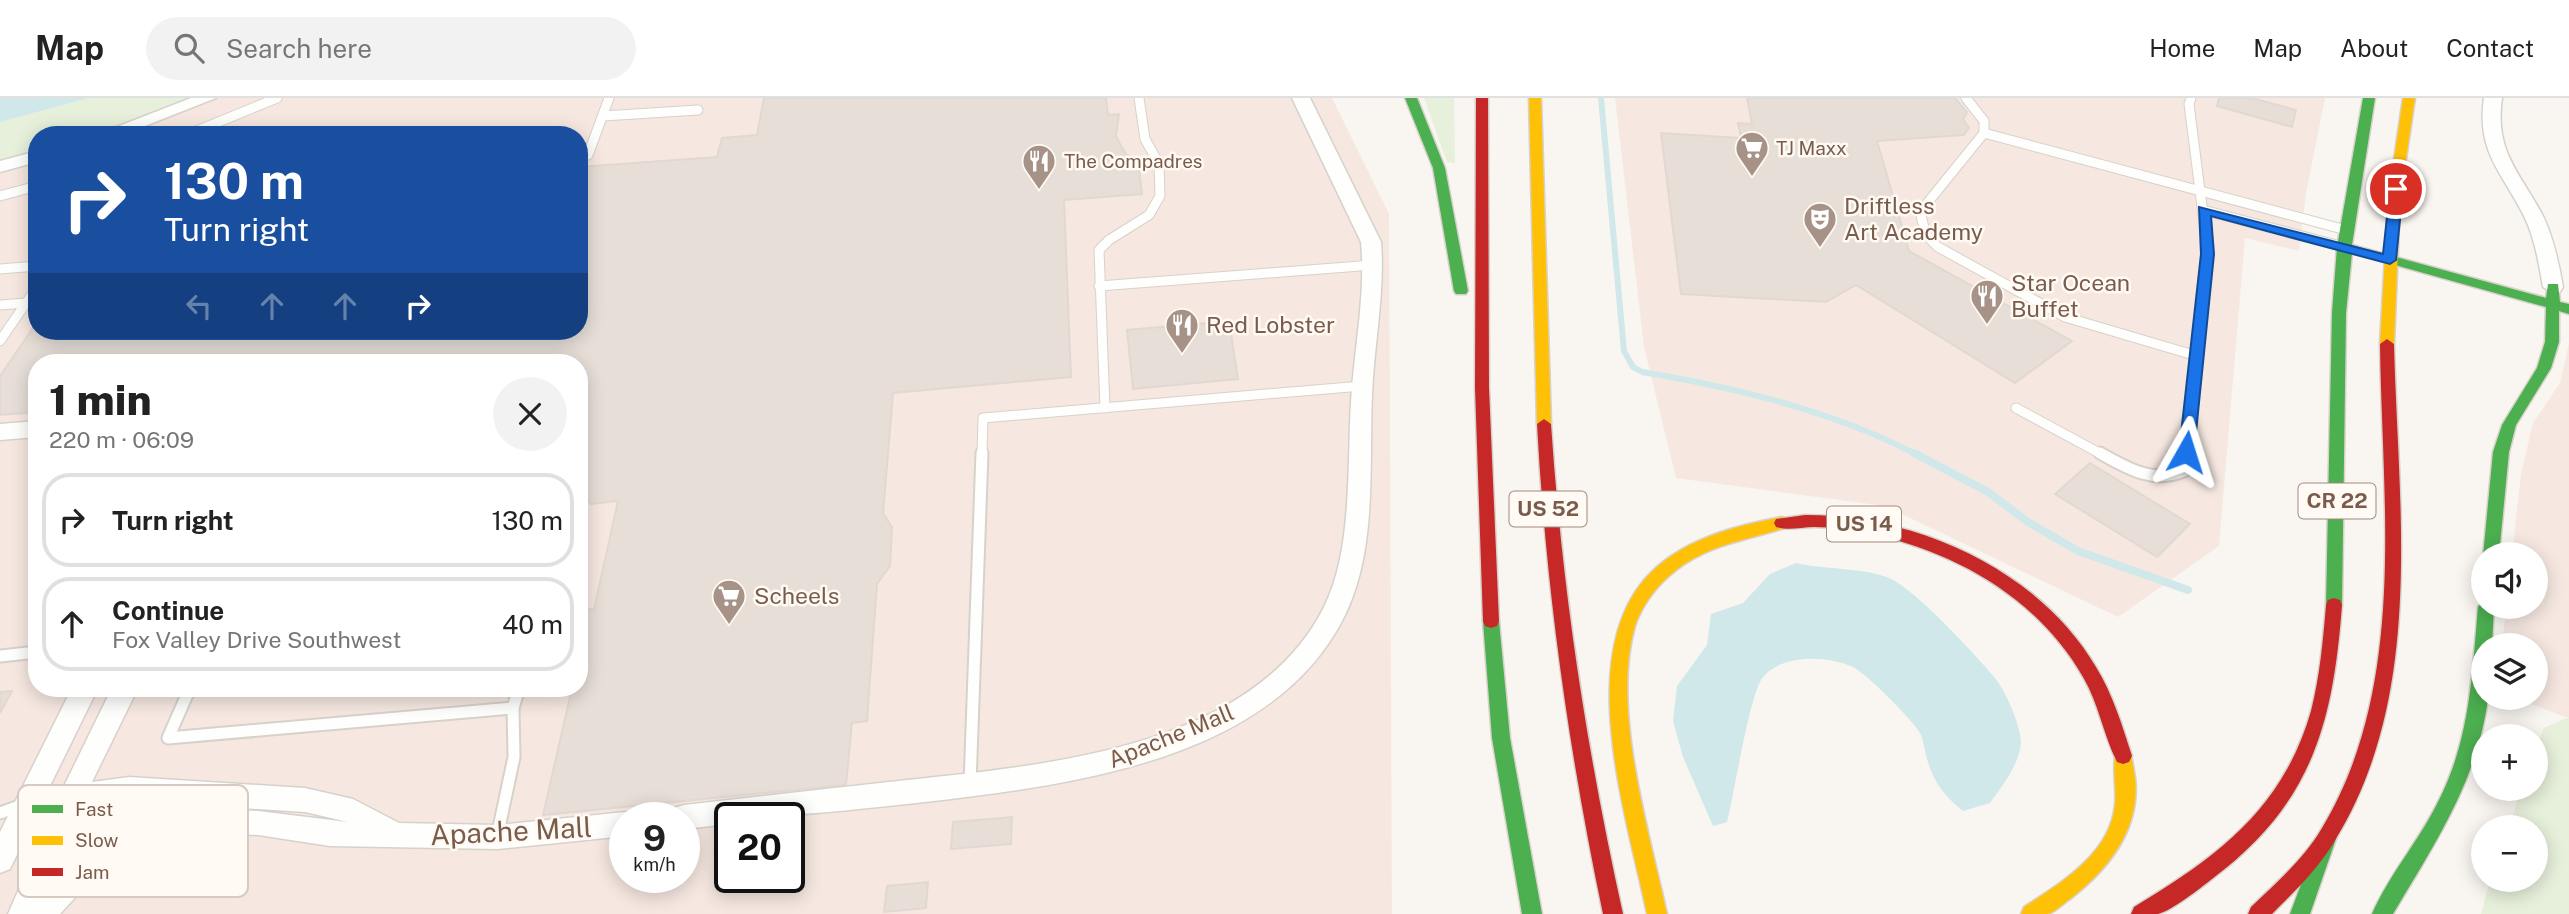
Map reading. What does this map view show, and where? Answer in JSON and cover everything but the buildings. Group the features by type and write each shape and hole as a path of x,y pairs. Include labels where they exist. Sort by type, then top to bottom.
{"main road":[{"path":"1411,98 1429,136 1443,183 1480,437"},
{"name":"US 52","path":"1482,98 1480,437 1495,681 1508,790 1532,914"},
{"name":"US 52","path":"1535,98 1548,503 1563,649 1590,811 1612,914"},
{"name":"CR 22","path":"2141,914 2190,884 2248,839 2271,813 2286,795 2308,752 2325,697 2334,617 2339,315 2346,230 2369,98"},
{"name":"CR 22","path":"2328,836 2352,793 2371,739 2389,649 2391,563 2387,373 2390,260 2380,239 2409,98"},
{"path":"2346,230 2409,247"},
{"path":"2344,247 2390,260 2561,298"},
{"path":"2492,270 2561,298"},
{"path":"2492,542 2501,452 2509,425 2544,368 2561,298"},
{"name":"US 14","path":"1657,914 1622,709 1626,627 1640,598 1662,573 1712,540 1763,525 1832,522 1866,524 1905,534 1949,550 1987,570 2048,616 2092,672 2109,708 2124,754 2127,792 2120,831 2103,857 2068,891 2031,914"},
{"path":"2382,914 2449,798 2465,764 2474,730 2485,619"},
{"path":"2258,914 2285,889 2328,836"},
{"path":"2300,914 2328,836"}],"street":[{"path":"144,126 207,98"},
{"name":"Apache Mall","path":"700,815 1065,772 1155,747 1234,713 1268,693 1296,667 1331,623 1346,590 1353,564 1362,386 1373,265 1366,227 1301,98"},
{"path":"2493,98 2489,137 2498,160 2543,239 2561,298"},
{"path":"0,167 28,159"},
{"path":"0,432 28,430"},
{"path":"29,785 80,697"},
{"path":"79,785 120,697"},
{"path":"248,796 305,800 354,811 398,836"},
{"path":"0,860 11,816"},
{"name":"Apache Mall","path":"248,822 330,834 497,837 609,826"},
{"path":"22,914 30,897"},
{"path":"44,914 54,897"}],"lane":[{"path":"209,126 277,98"},
{"path":"588,155 609,98"},
{"path":"1105,408 1099,250 1109,240 1149,215 1157,206 1160,196 1159,164 1145,139 1139,98"},
{"path":"1966,98 1984,121 1984,133 1920,212 1927,235 1938,247 2065,317 2197,356"},
{"path":"2016,408 2134,471 2153,478 2169,479 2184,471 2208,254 2189,104 2191,98"},
{"path":"603,116 698,110"},
{"path":"1984,133 2346,230"},
{"path":"0,197 28,189"},
{"path":"2203,210 2344,247"},
{"path":"1099,286 1373,265"},
{"path":"0,269 28,266"},
{"path":"0,339 28,300"},
{"path":"0,305 26,303"},
{"path":"970,785 983,418 1362,386"},
{"path":"0,656 28,653"},
{"path":"186,697 168,738 513,708"},
{"path":"497,837 514,757 513,708 516,697"}],"shaded area":[{"path":"207,98 1332,98 1389,214 1392,914 0,914 0,167 28,159 28,340 588,340 588,126 130,126"},
{"path":"1615,98 2325,98 2306,193 2299,251 2245,238 2219,546 2118,617 1885,506 1676,478 1644,347"},
{"path":"2569,343 2569,717 2547,710 2548,633 2503,633 2505,619 2548,619 2548,542 2513,542 2521,474 2533,423 2560,383"}],"green space":[{"path":"0,98 207,98 130,126 28,126 28,159 0,167"},
{"path":"1424,98 1454,98 1455,163 1447,162"},
{"path":"2569,717 2569,914 2481,914 2487,892 2548,892 2548,815 2513,815 2517,801 2548,801 2548,726"}],"water":[{"path":"0,98 88,98 0,122"},
{"path":"1796,563 1873,573 1895,581 1933,612 1995,678 2012,708 2021,742 2014,766 1990,803 1963,811 1950,799 1932,772 1918,730 1868,678 1842,663 1805,659 1771,669 1758,686 1727,822 1713,826 1683,757 1673,721 1677,686 1707,645 1711,614 1743,603 1770,574"}],"waterway":[{"path":"1601,98 1624,351 1633,367 1642,372 1747,393 1818,413 1885,439 1917,455"},
{"path":"1914,453 1988,492 2028,522 2078,551 2188,590"}],"traffic: fast":[{"path":"1411,98 1439,168 1461,291"},
{"path":"2334,605 2339,313 2347,232 2369,98"},
{"path":"2344,247 2569,309"},
{"path":"2492,542 2501,452 2509,425 2544,368 2552,342 2553,287"},
{"path":"2382,914 2443,812 2470,747 2480,695 2485,619"},
{"path":"1491,621 1501,738 1532,914"},
{"path":"2300,914 2328,836"}],"traffic: slow":[{"path":"1535,98 1544,424"},
{"path":"2387,344 2394,200 2409,98"},
{"path":"1657,914 1634,808 1622,730 1619,693 1621,658 1627,626 1637,603 1651,583 1690,553 1735,534 1782,523"},
{"path":"2031,914 2074,884 2107,850 2118,831 2124,809 2126,784 2123,756"}],"traffic: jam":[{"path":"1482,98 1482,388 1491,621"},
{"path":"2258,914 2305,866 2329,834 2357,777 2376,718 2387,658 2392,595 2387,344"},
{"path":"1544,424 1553,548 1568,670 1588,792 1613,914"},
{"path":"1782,523 1839,522 1873,528 1917,539 1959,556 1998,577 2033,604 2064,636 2090,672 2109,712 2123,756"},
{"path":"2141,914 2228,856 2260,824 2286,790 2306,752 2320,710 2329,661 2334,605"}],"place":[{"name":"TJ Maxx","path":"1752,178"},
{"name":"The Compadres","path":"1039,191"},
{"name":"Driftless Art Academy","path":"1820,249"},
{"name":"Star Ocean Buffet","path":"1987,326"},
{"name":"Red Lobster","path":"1182,355"},
{"name":"Scheels","path":"729,626"}],"route":[{"path":"2186,452 2208,254 2203,210 2390,260 2396,189"}]}
